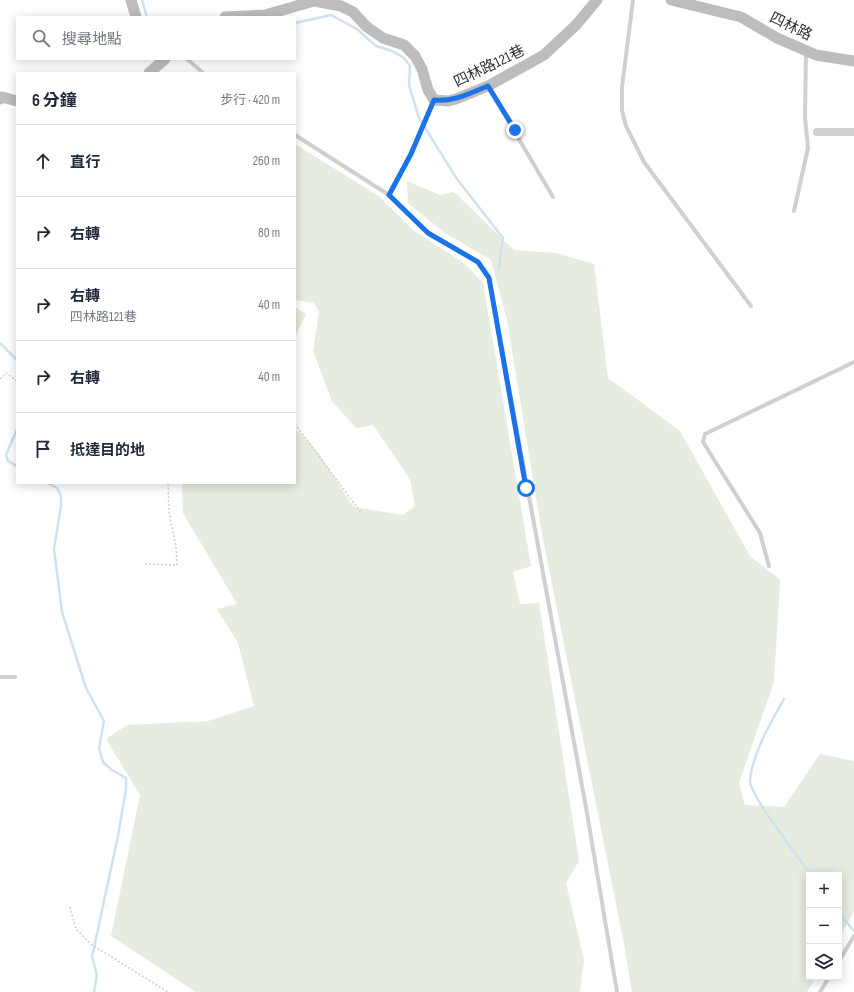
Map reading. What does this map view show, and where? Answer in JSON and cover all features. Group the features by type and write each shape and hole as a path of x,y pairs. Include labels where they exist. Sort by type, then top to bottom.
{"street":[{"path":"131,0 136,16"},
{"name":"四林路121巷","path":"434,100 448,101 456,99 488,86 544,55 576,25 597,0"},
{"name":"四林路","path":"671,0 741,17 777,38 816,55 854,61"},
{"path":"245,16 265,15 314,1 341,6 353,12 367,27 383,38 404,45 415,56 422,69 428,90 434,100"},
{"path":"150,72 164,60"},
{"path":"0,98 2,97 16,101"},
{"path":"817,132 854,132"}],"lane":[{"path":"633,0 622,87 622,110 626,126 644,162 751,306"},
{"path":"794,211 808,148 805,117 806,51"},
{"path":"187,60 202,72"},
{"path":"488,86 553,197"},
{"path":"389,195 411,154 434,100"},
{"path":"296,136 389,195 428,233 478,262 489,278 587,813 617,992"},
{"path":"769,566 760,532 702,442 705,434 854,362"},
{"path":"0,677 15,677"},
{"path":"842,956 854,936"},
{"path":"820,992 827,980"}],"path":[{"path":"0,379 6,373 16,380"},
{"path":"296,425 362,514"},
{"path":"146,564 176,565 176,546 169,513 168,484"},
{"path":"70,907 76,929 92,945 168,992"}],"shaded area":[{"path":"296,145 380,197 412,229 465,264 483,283 531,566 513,572 520,604 539,603 579,861 566,883 584,960 580,992 196,992 111,936 140,795 106,739 127,725 208,721 254,706 238,643 217,609 237,604 183,513 182,484 296,484 296,430 313,446 354,507 403,515 415,506 410,479 373,425 356,428 332,401 313,351 319,312 314,303 296,300"},
{"path":"407,181 440,195 454,192 514,250 556,253 594,264 608,378 680,431 750,556 780,580 774,682 739,783 745,805 784,807 820,754 854,761 854,912 842,932 842,872 806,872 806,980 814,980 807,992 632,992 624,944 542,534 507,320 491,260 445,233 408,203"},
{"path":"296,308 306,314 296,335"}],"waterway":[{"path":"142,0 147,16"},
{"path":"296,23 331,15 357,29 376,46 392,51 404,58 410,66 409,85 419,118 457,179 503,238 499,268"},
{"path":"0,343 16,359"},
{"path":"16,431 6,455 8,461 16,465"},
{"path":"49,484 57,488 61,496 61,506 54,549 62,612 86,688 104,721 99,748 103,762 112,770 126,778 126,789 118,836 92,957 97,975 94,992"},
{"path":"784,699 758,749 754,760 750,781 752,789 766,813 809,872"},
{"path":"842,917 854,931"}],"route":[{"path":"515,130 488,86 456,99 448,101 434,100 411,154 389,195 428,233 478,262 489,278 526,488"}]}
